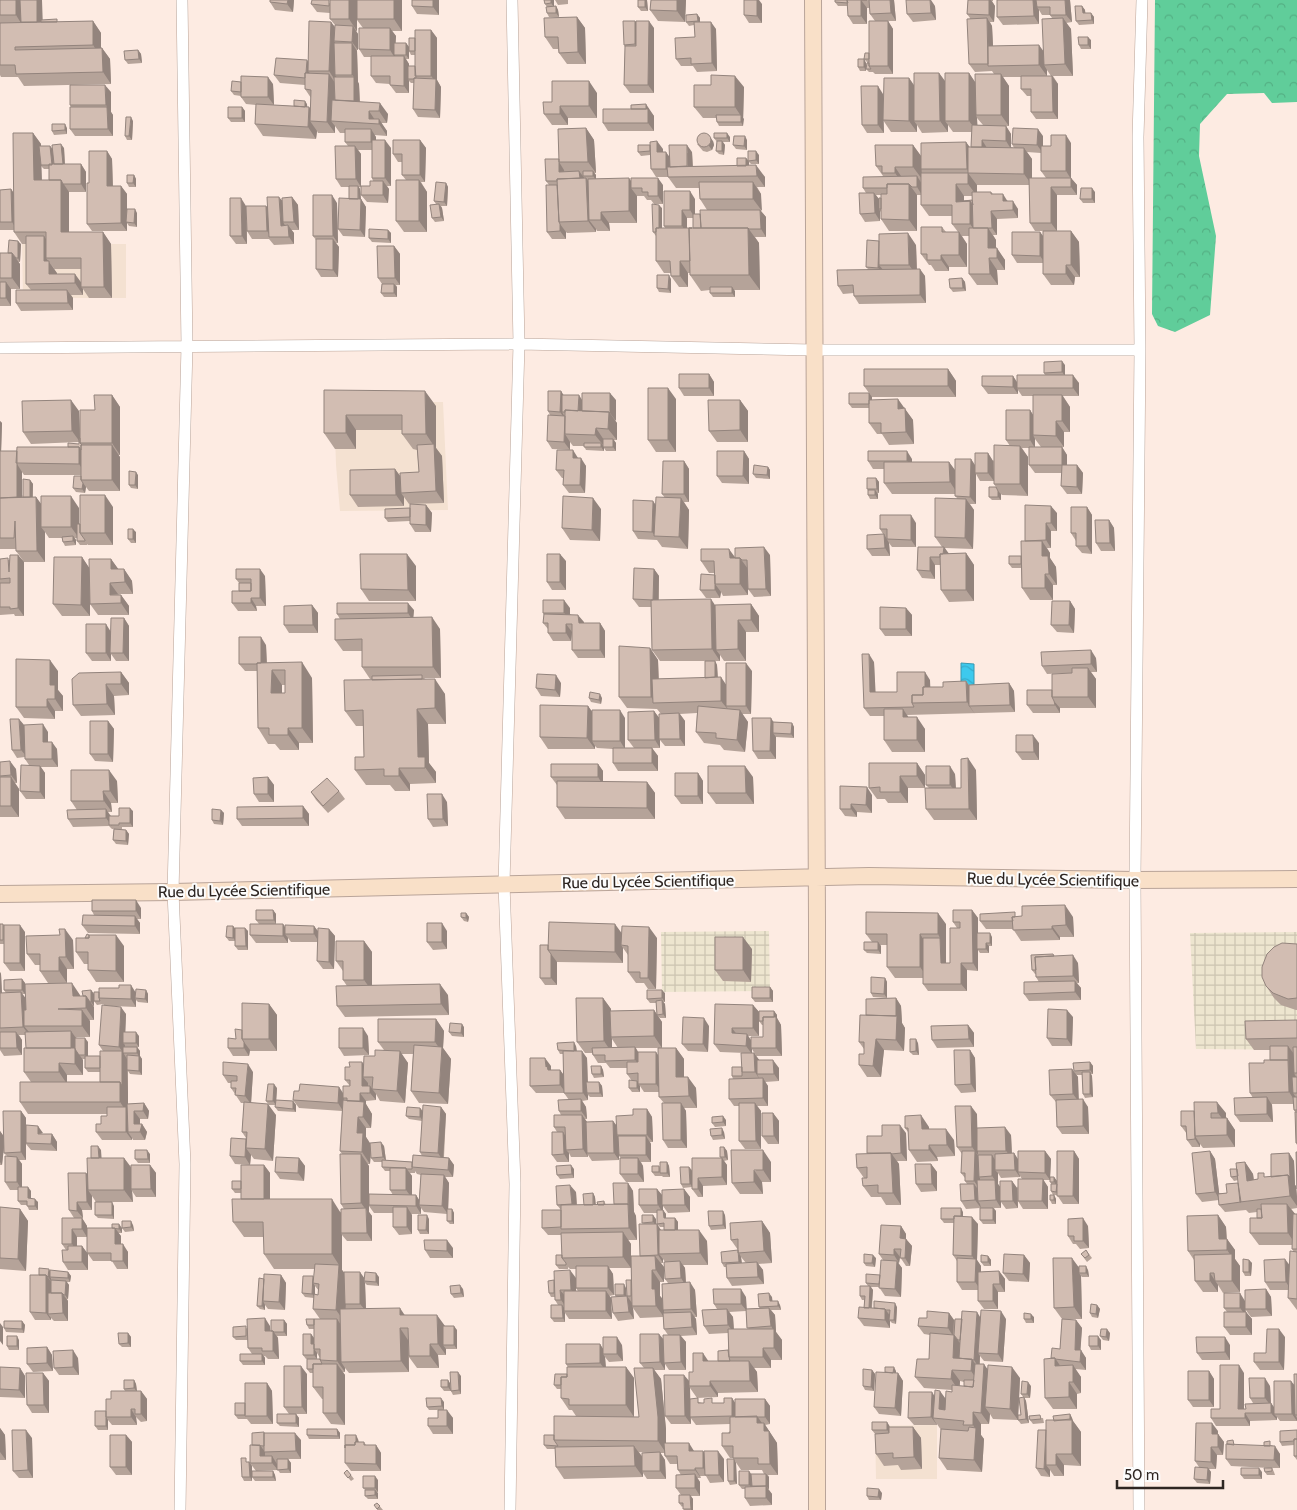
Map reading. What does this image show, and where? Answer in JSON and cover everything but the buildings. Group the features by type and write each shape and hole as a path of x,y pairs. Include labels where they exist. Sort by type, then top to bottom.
{"street":[{"path":"180,1510 185,1164 173,892 187,346 182,0"},
{"path":"510,1510 515,1184 504,884 519,344 512,0"},
{"path":"813,0 817,878 817,1510"},
{"path":"1139,1510 1135,880 1140,350 1138,137 1142,0"},
{"path":"0,348 519,344 814,350 1140,350"},
{"name":"Rue du Lycée Scientifique","path":"0,894 173,892 869,876 1135,880 1297,879"}],"shaded area":[{"path":"22,244 126,244 126,298 23,298"},
{"path":"334,402 443,402 448,510 340,511"},
{"path":"769,931 770,991 662,992 661,932"},
{"path":"1297,932 1297,1050 1196,1049 1190,933"},
{"path":"937,1425 937,1479 876,1479 875,1426"}],"green space":[{"path":"1155,0 1297,0 1297,102 1272,103 1264,93 1227,94 1200,124 1199,156 1216,236 1210,315 1175,332 1158,326 1152,314"}],"water":[{"path":"961,663 974,664 974,687 961,683"}]}
